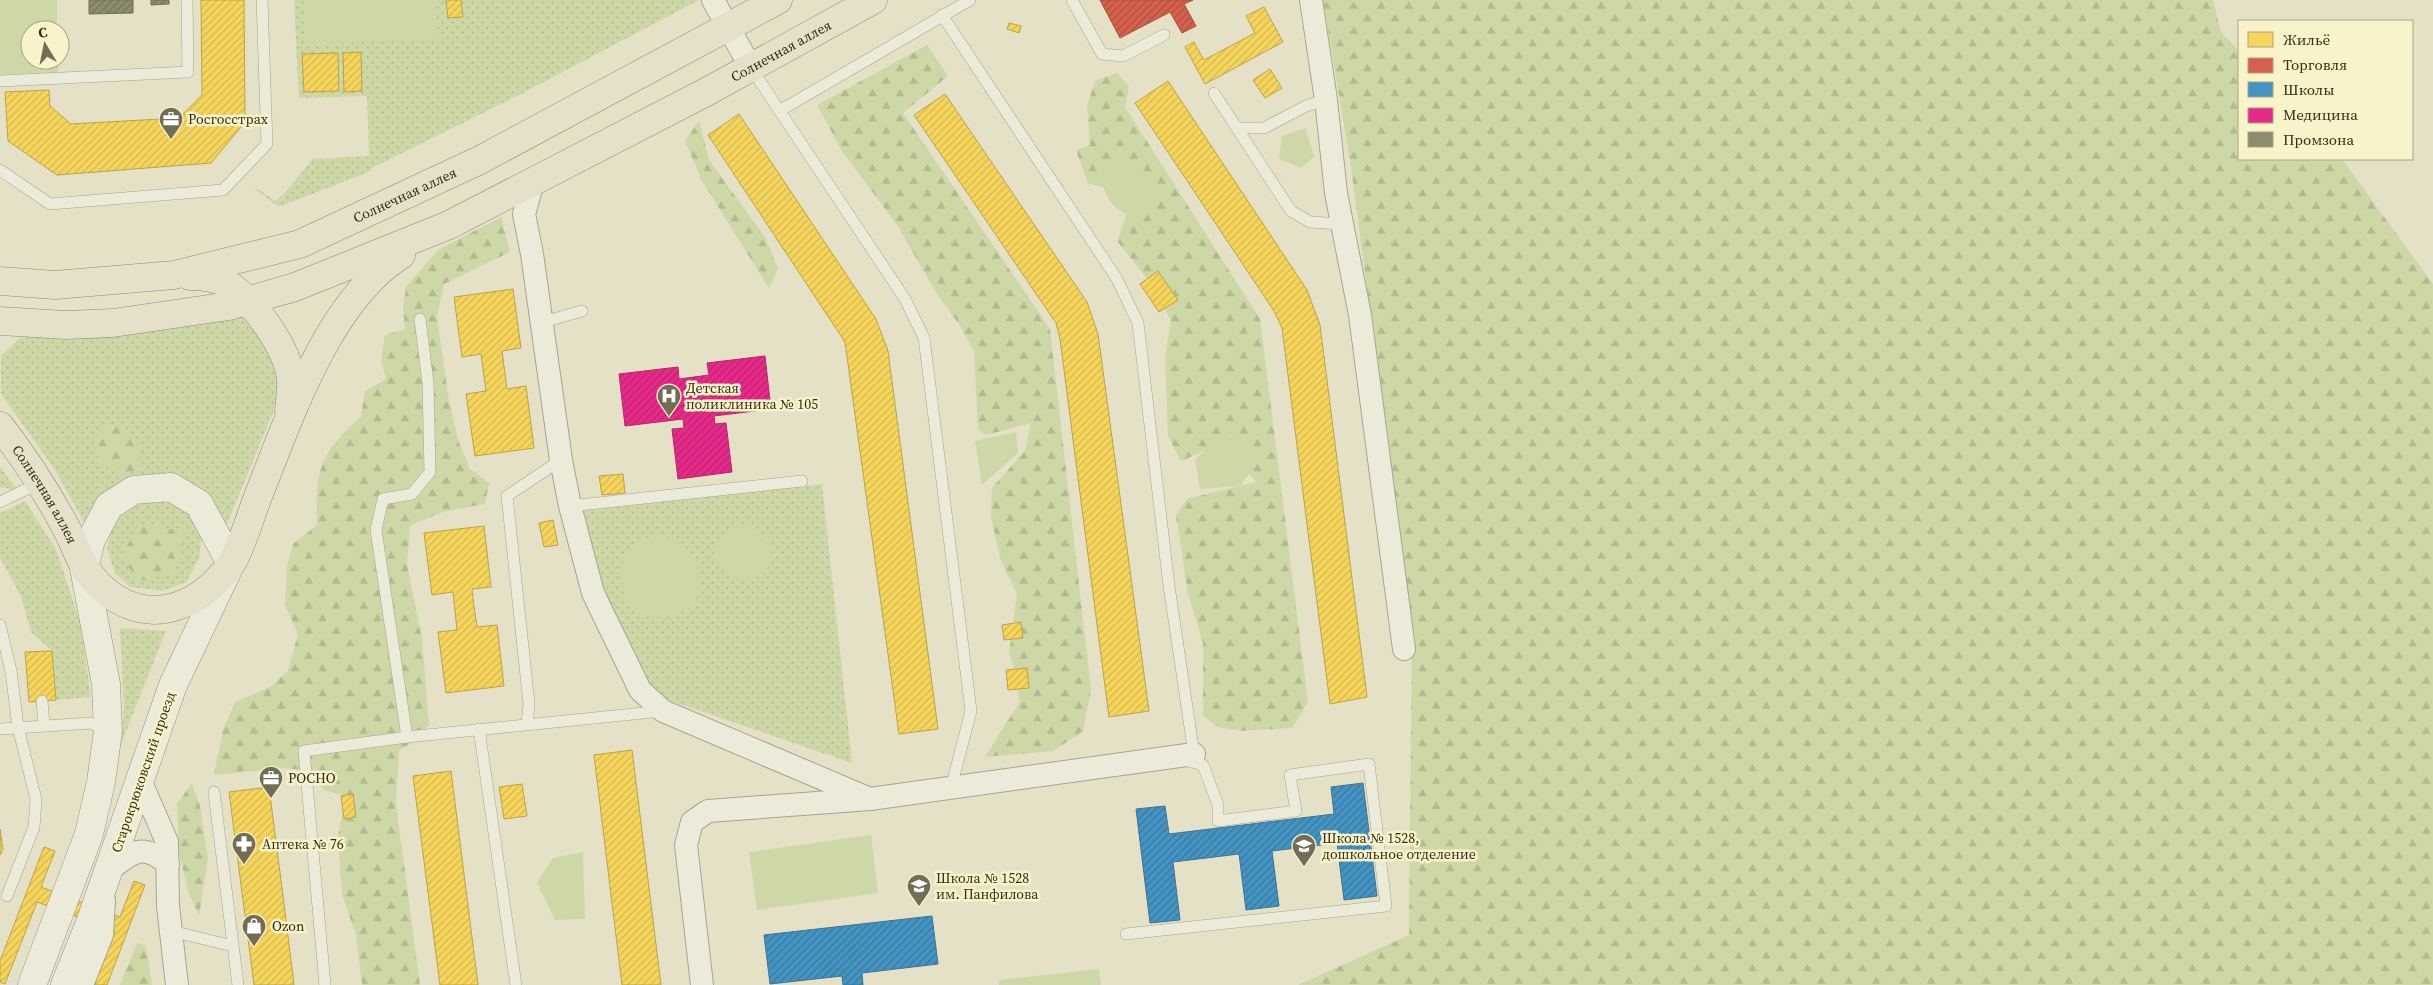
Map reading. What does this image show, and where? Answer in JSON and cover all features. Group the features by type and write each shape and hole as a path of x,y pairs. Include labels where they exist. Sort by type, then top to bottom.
{"main road":[{"name":"Солнечная аллея","path":"0,281 56,285 174,275 300,244 480,160 778,0"},
{"name":"Солнечная аллея","path":"232,563 288,419 319,354 369,281 390,262 449,225 710,90 750,66 873,0"},
{"name":"Солнечная аллея","path":"1,322 66,325 113,323 206,310 295,287 449,225"},
{"path":"174,275 216,278 228,284 247,300 264,320 284,355 291,378 288,419"},
{"path":"1,322 17,306 56,285"},
{"name":"Солнечная аллея","path":"0,426 41,482 66,526 84,568"},
{"path":"32,985 89,834 101,782 108,731 106,684 84,568 91,540 109,506 134,490 171,488 199,504 232,563 199,597 169,610 136,608 118,600 100,586 84,568"},
{"name":"Старокрюковский проезд","path":"65,985 173,685 232,563"}],"street":[{"path":"713,0 750,66"},
{"path":"1311,0 1326,100 1336,193 1360,314 1404,649"},
{"path":"533,182 524,214 542,322 561,460 570,506 593,593 640,690 663,711 870,799"},
{"path":"702,985 686,845 692,822 708,811 870,799 1184,755"},
{"path":"139,778 167,842 168,906 177,985"},
{"path":"82,985 102,935 106,875 126,857 139,852 154,852 168,864"}],"lane":[{"path":"0,81 188,72 186,0"},
{"path":"0,170 50,204 224,190 267,144 262,0"},
{"path":"781,110 970,0"},
{"path":"1072,0 1102,54 1122,56 1164,35"},
{"path":"942,15 1117,278 1138,323 1167,576 1184,755 1203,765 1218,805 1218,820 1296,811 1290,775 1369,764 1386,906 1126,934"},
{"path":"750,66 905,299 924,338 971,711 951,788"},
{"path":"1214,93 1291,211 1310,222 1342,224"},
{"path":"1237,128 1264,128 1306,106 1326,100"},
{"path":"542,322 582,311"},
{"path":"407,737 376,530 383,499 412,494 430,472 428,383 420,319"},
{"path":"527,724 529,704 507,496 561,460"},
{"path":"570,506 802,481"},
{"path":"0,502 41,482"},
{"path":"0,626 11,671 18,726 36,799 34,827 7,896"},
{"path":"42,701 44,725"},
{"path":"325,985 304,751 407,737 663,711"},
{"path":"0,729 18,726 91,723 108,731"},
{"path":"479,729 516,985"},
{"path":"214,792 238,985"},
{"path":"171,931 233,946"}],"green space":[{"path":"0,0 57,0 57,20 20,20 20,70 58,70 58,73 0,75"},
{"path":"294,0 699,0 523,93 370,169 371,171 279,207 255,189 275,201 283,195 313,159 369,156 367,96 299,98"},
{"path":"304,0 436,0 438,40 307,44"},
{"path":"1323,0 2213,0 2221,32 2238,50 2238,160 2343,160 2433,284 2433,985 1298,985 1409,935 1412,629 1351,167"},
{"path":"927,45 948,76 903,113 1050,329 1091,690 1083,731 1053,751 985,757 1019,703 1017,676 1009,654 1017,594 1001,561 991,518 992,488 1025,451 1031,423 986,435 978,430 974,351 959,324 937,294 897,225 842,151 817,105"},
{"path":"1117,73 1129,86 1125,107 1260,319 1308,702 1292,728 1241,731 1217,727 1203,715 1203,643 1188,593 1176,515 1187,499 1256,482 1223,443 1181,461 1168,436 1165,357 1171,320 1147,278 1117,241 1130,205 1112,190 1088,183 1076,150 1090,145 1087,106 1095,81"},
{"path":"699,121 709,160 765,237 778,269 769,288 702,181 685,141"},
{"path":"1306,128 1314,157 1301,168 1279,159 1282,136"},
{"path":"1123,157 1149,178 1157,205 1143,219 1123,212 1111,203 1097,169"},
{"path":"501,217 510,252 444,284 437,317 448,395 458,440 470,469 489,483 485,504 442,512 410,526 407,564 422,639 429,725 420,737 399,751 396,804 420,985 362,985 356,935 342,894 338,835 346,796 324,790 304,770 282,768 214,775 223,730 235,702 270,687 288,671 298,634 285,605 287,567 293,544 317,525 318,480 325,459 333,445 361,417 365,391 386,379 381,361 385,335 405,329 403,308 406,287 438,250"},
{"path":"240,315 264,331 285,384 226,526 211,499 178,475 130,478 103,492 85,524 55,470 1,394 1,356 20,338"},
{"path":"104,423 122,429 134,437 139,449 142,468 122,475 99,463 96,438"},
{"path":"1016,432 1018,453 982,485 975,441"},
{"path":"1218,438 1245,442 1253,468 1240,486 1200,489 1195,460"},
{"path":"0,467 20,493 5,487 0,488"},
{"path":"822,484 852,763 671,701 644,683 604,604 581,511"},
{"path":"169,495 191,509 202,533 199,559 186,582 163,591 130,587 115,573 107,549 112,521 122,504"},
{"path":"25,501 56,549 80,622 91,697 56,700 52,651 31,632 21,596 0,558 0,513"},
{"path":"140,523 186,532 175,574 138,581 121,556"},
{"path":"749,525 769,538 772,559 767,568 751,582 730,579 717,560 717,549 728,529"},
{"path":"661,536 685,545 692,552 696,561 699,581 696,606 668,616 647,617 638,614 630,608 623,590 620,567 632,549 641,542"},
{"path":"120,628 166,631 120,747 124,708"},
{"path":"192,783 200,806 208,858 199,916 188,891 179,852 177,804"},
{"path":"871,835 878,893 757,910 749,852"},
{"path":"583,852 585,919 555,920 537,882 553,858"},
{"path":"137,943 146,946 152,985 120,985"},
{"path":"1099,969 1101,985 999,985 999,980"}],"building: Жильё":[{"path":"201,0 244,0 245,122 211,163 57,175 8,141 5,92 49,90 50,106 71,124 179,118 202,95"},
{"path":"446,0 461,0 463,17 448,18"},
{"path":"1264,7 1283,42 1205,84 1185,47 1194,42 1204,60 1255,33 1246,16"},
{"path":"1009,23 1021,26 1019,33 1007,29"},
{"path":"361,52 362,91 344,92 343,53"},
{"path":"338,53 339,91 304,92 302,54"},
{"path":"1270,69 1282,88 1265,98 1253,80"},
{"path":"1168,81 1307,290 1320,325 1367,697 1330,704 1282,328 1274,311 1135,103"},
{"path":"945,94 1087,302 1098,334 1149,711 1109,717 1060,339 1056,323 914,115"},
{"path":"739,114 876,319 888,351 938,729 899,734 845,342 708,135"},
{"path":"1158,271 1178,300 1159,312 1140,284"},
{"path":"513,289 521,348 502,351 507,389 526,386 534,448 475,456 466,394 486,391 481,354 462,357 454,297"},
{"path":"623,474 625,493 602,495 599,476"},
{"path":"553,520 558,545 544,547 539,523"},
{"path":"484,526 491,587 472,589 473,599 477,627 497,625 504,686 446,693 438,632 457,630 453,592 432,595 424,533"},
{"path":"1021,622 1023,638 1004,640 1002,625"},
{"path":"52,651 56,700 29,702 25,652"},
{"path":"1027,668 1029,688 1008,690 1006,670"},
{"path":"632,750 661,985 622,985 594,755"},
{"path":"451,771 478,985 440,985 413,776"},
{"path":"522,784 527,816 504,819 499,787"},
{"path":"269,787 294,985 254,985 229,792"},
{"path":"353,794 356,817 344,819 341,796"},
{"path":"0,829 3,849 0,855"},
{"path":"44,847 55,851 41,887 120,917 134,881 145,885 107,985 94,985 115,931 37,902 5,984 0,982 0,961"}],"building: Торговля":[{"path":"1100,0 1193,0 1184,4 1196,26 1182,33 1170,12 1120,38"}],"building: Школы":[{"path":"1363,783 1377,896 1344,900 1337,843 1272,851 1279,906 1246,910 1239,854 1173,862 1180,920 1150,923 1136,809 1165,806 1169,834 1334,814 1331,787"},
{"path":"932,916 938,964 862,973 863,985 843,985 842,976 770,984 764,935"}],"building: Медицина":[{"name":"Детская поликлиника № 105","path":"765,356 771,409 714,416 715,424 726,423 732,472 678,479 672,429 684,428 683,419 625,426 619,374 678,367 679,379 709,375 707,363"}],"building: Промзона":[{"path":"89,0 133,0 133,13 89,14"},
{"path":"151,0 169,0 169,4 151,5"}],"place":[{"name":"Росгосстрах","path":"171,140"},
{"name":"Детская поликлиника № 105","path":"669,417"},
{"name":"РОСНО","path":"271,799"},
{"name":"Аптека № 76","path":"244,865"},
{"name":"Школа № 1528, дошкольное отделение","path":"1304,867"},
{"name":"Школа № 1528 им. Панфилова","path":"919,907"},
{"name":"Ozon","path":"254,947"}]}
